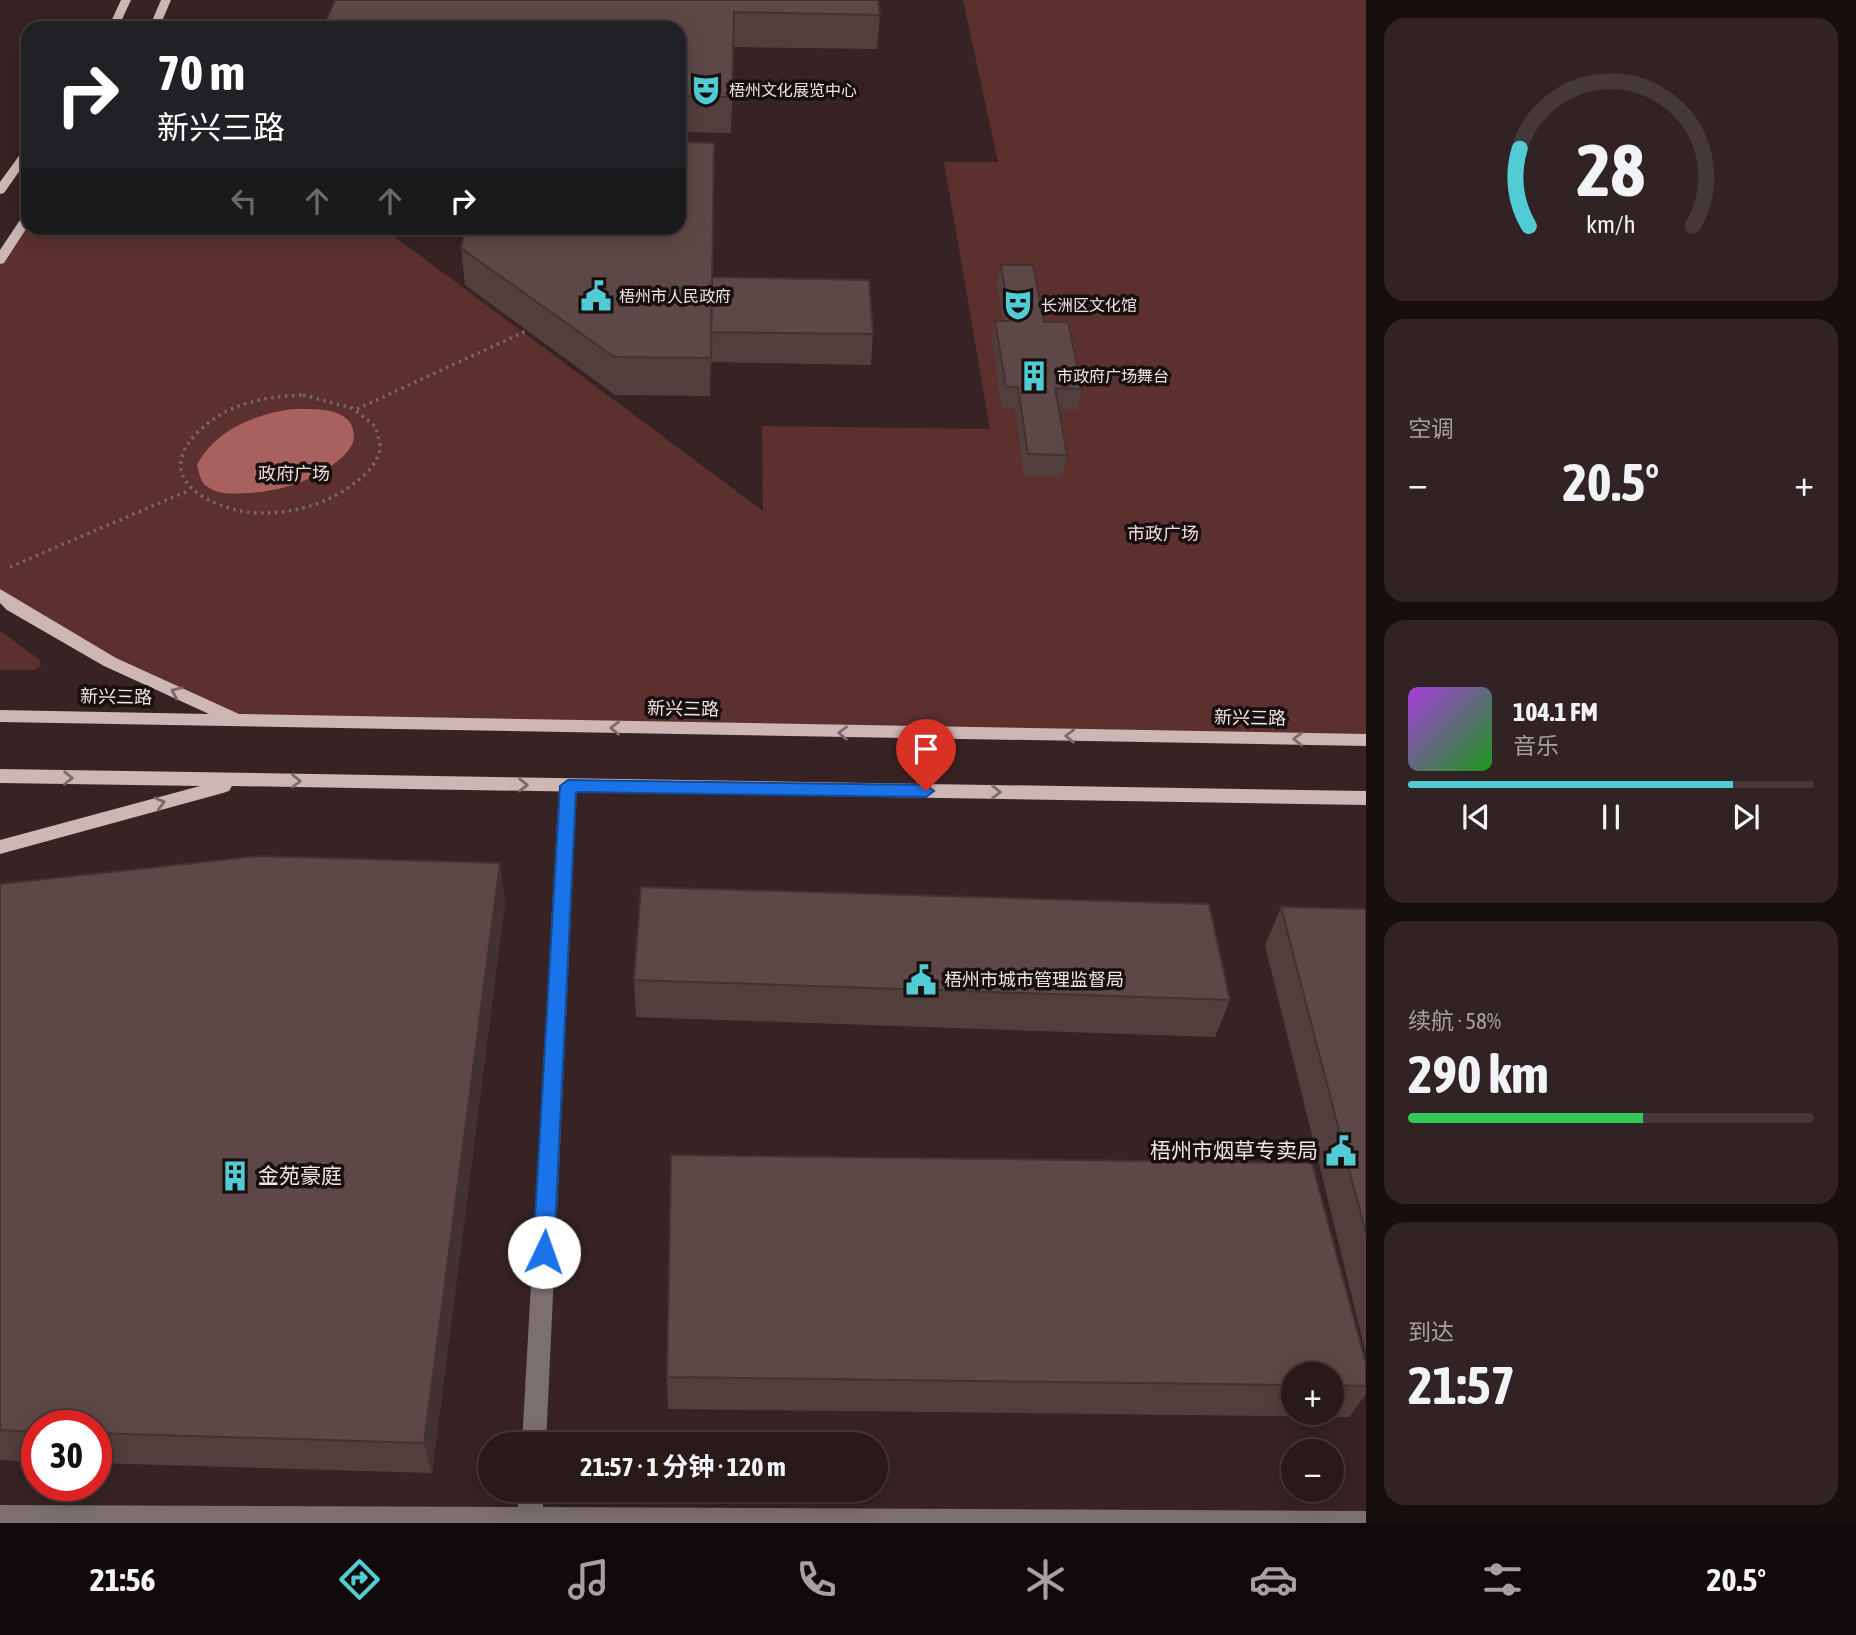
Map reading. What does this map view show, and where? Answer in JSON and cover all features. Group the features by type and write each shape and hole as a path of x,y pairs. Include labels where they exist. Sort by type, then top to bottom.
{"main road":[{"path":"116,21 126,0"},
{"path":"157,21 166,0"},
{"path":"0,190 21,161"},
{"path":"0,260 21,228"},
{"path":"0,594 13,607 110,662 239,720"},
{"name":"新兴三路","path":"0,716 767,732 1366,740"},
{"path":"0,776 1366,798"},
{"path":"0,848 244,780"}],"street":[{"path":"535,1432 568,786"},
{"path":"530,1520 531,1502"},
{"path":"0,1517 1366,1523"}],"path":[{"path":"357,409 526,331"},
{"path":"303,395 332,399 357,409 374,424 381,442 378,462 363,481 339,498 307,510 273,515 250,514 210,504 190,490 181,471 182,452 194,433 214,416 241,404 272,396 303,395"},
{"path":"0,572 190,490"}],"green space":[{"path":"963,0 1366,0 1366,740 239,720 110,662 0,594 0,260 21,228 21,235 392,235 763,511 762,426 990,429 944,162 998,162"},
{"path":"0,631 39,659 41,666 34,670 0,670"}],"shaded area":[{"path":"293,409 331,411 347,419 354,436 349,450 319,474 278,489 230,494 215,491 203,483 197,465 214,442 225,433 251,420"}],"building":[{"path":"335,0 878,0 880,15 734,12 732,97 686,96 686,21 326,21"},
{"name":"梧州市人民政府","path":"686,142 714,143 711,358 614,357 461,248 464,235 686,235"},
{"path":"1001,265 1033,265 1044,322 1068,322 1082,389 1055,388 1067,455 1028,454 1018,387 1006,387 995,321 1010,321"},
{"path":"712,277 869,280 873,334 711,332"},
{"name":"金苑豪庭","path":"259,856 500,863 424,1443 112,1433 112,1410 21,1410 21,1431 0,1430 0,884"},
{"path":"641,887 1209,904 1230,1000 634,980"},
{"path":"1281,907 1366,909 1366,1234"},
{"path":"671,1155 1312,1163 1366,1364 1366,1386 1344,1385 1344,1362 1281,1362 1281,1385 667,1377"}],"place":[{"name":"梧州文化展览中心","path":"706,90"},
{"name":"梧州市人民政府","path":"596,296"},
{"name":"长洲区文化馆","path":"1018,305"},
{"name":"市政府广场舞台","path":"1034,376"},
{"name":"梧州市城市管理监督局","path":"921,980"},
{"name":"梧州市烟草专卖局","path":"1341,1151"},
{"name":"金苑豪庭","path":"235,1176"}],"route":[{"path":"544,1252 568,786 926,791"}],"park label":[{"name":"政府广场","path":"294,474"},
{"name":"市政广场","path":"1163,534"}]}
